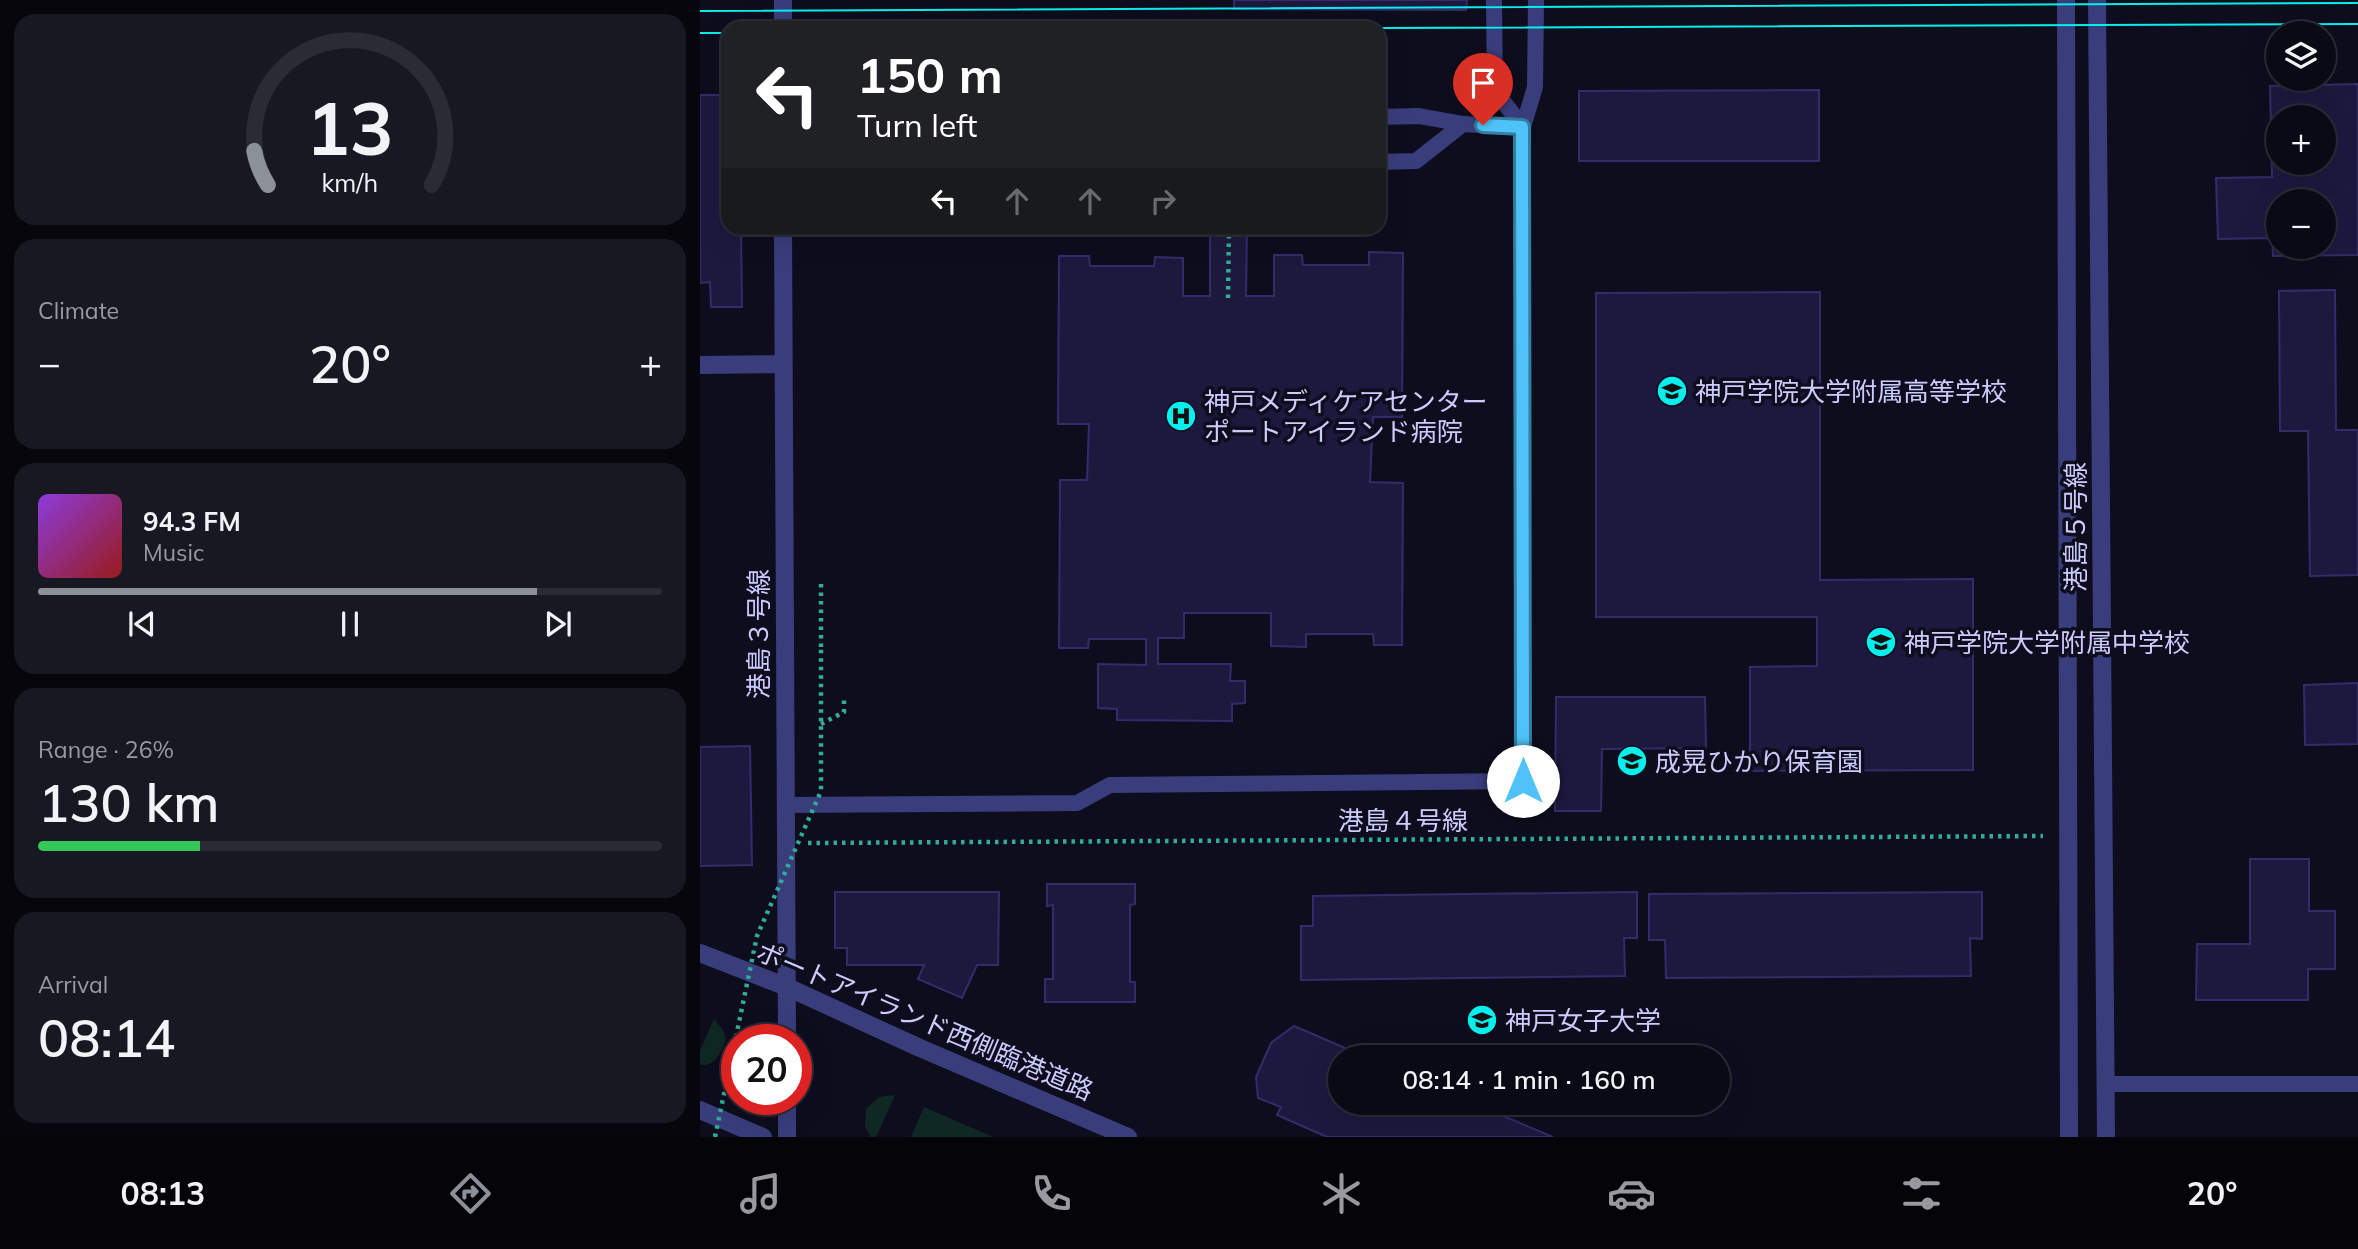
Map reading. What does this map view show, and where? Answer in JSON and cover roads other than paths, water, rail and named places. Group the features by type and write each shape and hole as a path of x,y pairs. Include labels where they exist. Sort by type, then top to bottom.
{"street":[{"path":"783,0 783,21"},
{"name":"港島５号線","path":"2066,0 2069,1137"},
{"name":"港島５号線","path":"2097,0 2106,1137"},
{"name":"港島３号線","path":"783,235 787,1024"},
{"path":"700,365 783,365"},
{"name":"ポートアイランド西側臨港道路","path":"700,953 787,987 920,1048 1128,1137"},
{"path":"700,1110 763,1137"},
{"path":"787,1115 787,1137"}],"lane":[{"path":"1494,0 1495,91 1522,127"},
{"path":"785,804 1077,803 1110,785 1523,781 1522,127 1535,88 1536,0"},
{"path":"1386,117 1419,116 1463,124 1522,127"},
{"path":"1386,162 1416,161 1463,124"},
{"path":"2106,1084 2358,1084"}],"tram line":[{"path":"700,11 2358,3"},
{"path":"1386,28 2358,24"},
{"path":"700,33 721,33"}],"place":[{"name":"神戸学院大学附属高等学校","path":"1672,391"},
{"name":"神戸メディケアセンター ポートアイランド病院","path":"1181,416"},
{"name":"神戸学院大学附属中学校","path":"1881,642"},
{"name":"成晃ひかり保育園","path":"1632,761"},
{"name":"神戸女子大学","path":"1482,1020"}]}
